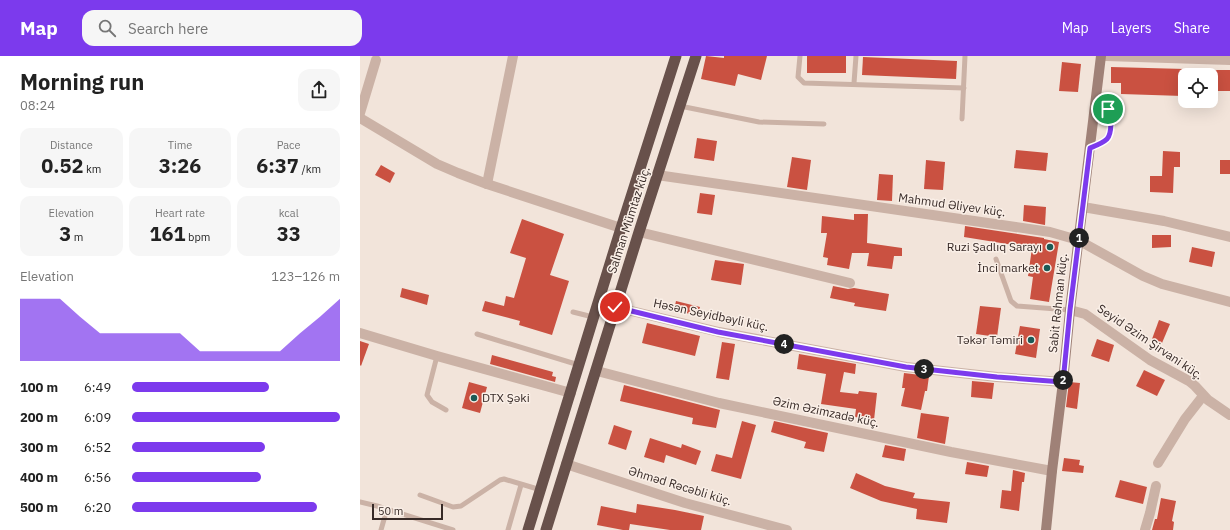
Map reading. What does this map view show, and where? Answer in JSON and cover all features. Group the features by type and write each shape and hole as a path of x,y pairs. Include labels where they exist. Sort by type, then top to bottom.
{"highway":[{"path":"528,530 621,228 676,56"},
{"name":"Salman Mümtaz küç.","path":"546,530 597,371 615,307 696,56"},
{"path":"660,105 679,108"},
{"path":"621,228 639,232"}],"main road":[{"name":"Sabit Rəhman küç.","path":"1046,530 1078,240 1101,56"}],"street":[{"path":"487,184 513,56"},
{"path":"1106,56 1230,60"},
{"path":"360,113 376,60"},
{"path":"360,118 437,164 487,184 621,228"},
{"name":"Mahmud Əliyev küç.","path":"657,175 1050,232 1078,240 1143,276 1162,284 1230,302"},
{"path":"1083,207 1164,221 1230,237"},
{"path":"639,232 850,283"},
{"name":"Həsən Seyidbəyli küç.","path":"615,307 718,332 906,367 997,377 1063,382"},
{"name":"Seyid Əzim Şirvani küç.","path":"1070,310 1085,314 1150,360 1189,381 1203,396 1230,415"},
{"path":"360,333 571,393"},
{"name":"Əzim Əzimzadə küç.","path":"597,371 718,403 944,451 1052,471"},
{"path":"1158,462 1185,419 1203,396"},
{"name":"Əhməd Rəcəbli küç.","path":"566,464 685,503 787,530"},
{"path":"1145,530 1156,486"}],"lane":[{"path":"800,56 798,77 804,83 854,83 964,88"},
{"path":"854,83 856,56"},
{"path":"962,119 965,56"},
{"path":"1090,148 1107,140 1109,135 1111,113 1108,109 1095,101"},
{"path":"679,108 759,122 824,124"},
{"path":"996,259 1011,301 1017,306 1070,310"},
{"path":"573,312 594,318"},
{"path":"477,334 579,365"},
{"path":"437,356 427,395 432,402 446,410"},
{"path":"420,495 453,507 461,506 500,480 504,479 540,490"},
{"path":"508,530 522,485"},
{"path":"360,502 453,530"},
{"path":"381,530 387,509"}],"building":[{"path":"706,56 724,58 724,56 767,56 761,80 738,74 735,86 701,79"},
{"path":"807,56 846,56 846,73 807,73"},
{"path":"863,57 957,61 956,79 862,75"},
{"path":"1062,62 1081,64 1078,92 1059,91"},
{"path":"1111,67 1178,69 1178,96 1121,94 1121,83 1111,83"},
{"path":"1218,70 1230,70 1230,91 1218,91"},
{"path":"697,138 717,141 714,161 694,158"},
{"path":"1016,150 1048,153 1046,171 1014,168"},
{"path":"1163,151 1180,152 1180,167 1174,167 1173,193 1150,192 1150,176 1162,176"},
{"path":"792,157 811,160 807,190 787,187"},
{"path":"926,160 945,162 943,190 924,189"},
{"path":"1220,160 1230,160 1230,174 1220,174"},
{"path":"381,165 395,173 390,183 375,175"},
{"path":"879,174 893,175 892,201 877,200"},
{"path":"700,193 715,195 712,215 697,213"},
{"path":"1024,205 1046,207 1045,225 1023,221"},
{"path":"854,214 868,214 867,243 902,248 902,256 894,256 892,269 867,266 869,253 852,253 849,269 827,265 828,258 823,257 827,233 821,233 822,216 854,220"},
{"path":"522,219 564,234 550,275 569,281 552,335 519,325 520,321 482,311 485,301 504,306 506,296 514,298 526,258 510,253"},
{"path":"965,226 1044,238 1059,242 1049,302 1030,299 1033,277 1028,276 1032,248 964,237"},
{"path":"1152,235 1171,235 1171,247 1152,248"},
{"path":"1192,247 1215,252 1212,267 1189,262"},
{"path":"715,260 744,264 741,285 711,280"},
{"path":"833,286 889,294 886,311 854,306 855,303 830,298"},
{"path":"402,288 429,295 427,305 400,297"},
{"path":"676,301 700,307 698,316 674,310"},
{"path":"980,306 1001,308 997,337 976,334"},
{"path":"1159,320 1170,324 1162,343 1152,339"},
{"path":"647,323 700,336 695,356 642,343"},
{"path":"1020,326 1040,329 1036,358 1015,354"},
{"path":"1097,339 1114,345 1109,362 1091,356"},
{"path":"360,341 369,344 361,366 360,365"},
{"path":"722,342 735,344 729,380 716,378"},
{"path":"799,354 856,364 855,374 844,372 840,392 858,394 859,391 877,393 874,420 855,417 856,409 821,404 826,374 797,369"},
{"path":"492,355 553,372 552,376 556,377 555,382 490,364"},
{"path":"1144,370 1165,380 1157,396 1136,386"},
{"path":"904,373 929,376 927,391 925,391 921,410 901,406 905,388 902,388"},
{"path":"972,381 994,383 992,399 971,397"},
{"path":"469,382 487,387 480,413 462,408"},
{"path":"1069,382 1080,383 1077,409 1066,407"},
{"path":"624,385 720,410 716,428 692,424 693,418 620,401"},
{"path":"921,413 949,417 945,444 917,438"},
{"path":"742,421 756,425 741,479 711,471 716,454 732,458"},
{"path":"774,421 828,433 824,452 804,448 806,442 771,432"},
{"path":"614,425 632,431 626,450 608,444"},
{"path":"650,438 681,448 682,444 701,451 696,465 666,455 664,463 644,457"},
{"path":"885,445 906,449 904,461 882,457"},
{"path":"1064,458 1080,460 1079,465 1084,466 1083,473 1062,471"},
{"path":"967,462 989,466 987,477 965,474"},
{"path":"1013,470 1025,473 1024,482 1022,482 1019,511 1000,508 1002,490 1011,491"},
{"path":"856,473 885,486 915,493 913,498 950,502 947,523 916,519 917,509 881,501 850,488"},
{"path":"1120,480 1147,487 1143,504 1115,497"},
{"path":"1161,498 1176,501 1172,521 1174,522 1173,530 1152,530 1155,519 1157,519"},
{"path":"637,504 704,516 701,530 670,530 630,524 629,530 623,530 597,525 601,506 636,513"}],"place":[{"name":"Ruzi Şadlıq Sarayı","path":"1050,247"},
{"name":"İnci market","path":"1047,268"},
{"name":"Təkər Təmiri","path":"1031,340"},
{"name":"DTX Şəki","path":"474,398"}],"route":[{"path":"615,307 718,332 906,367 997,377 1063,382 1070,310 1090,148 1107,140 1109,135 1111,113 1108,109"}]}
